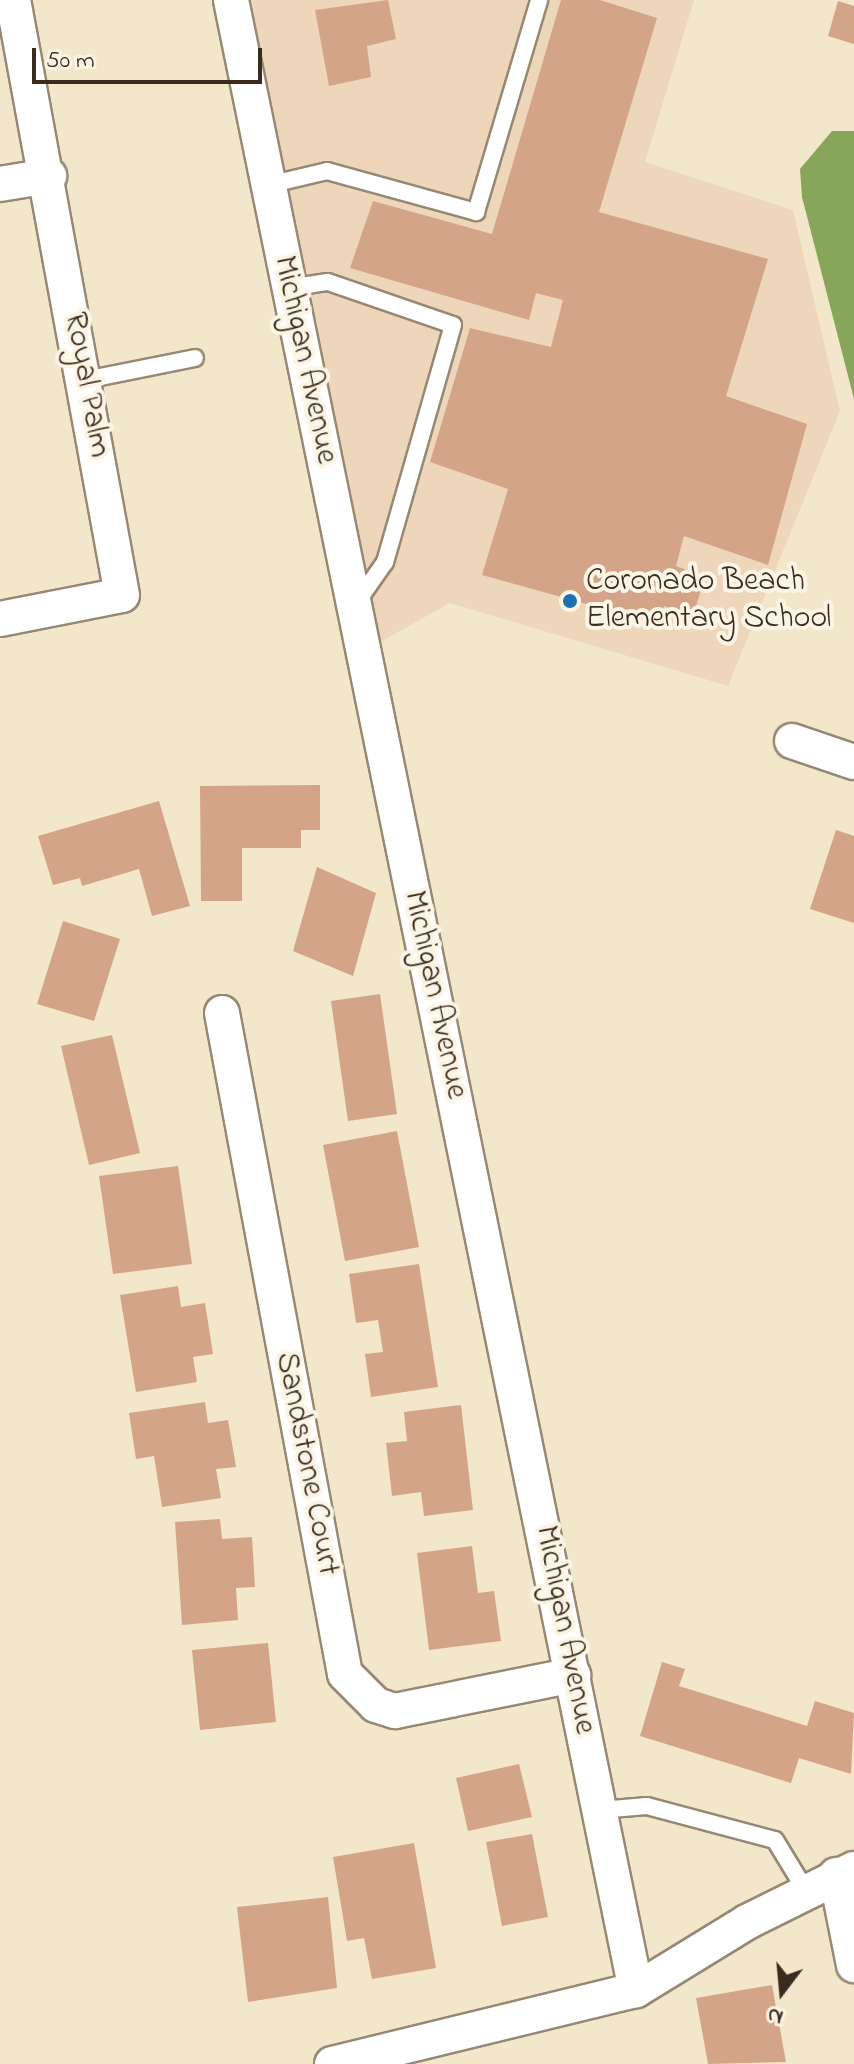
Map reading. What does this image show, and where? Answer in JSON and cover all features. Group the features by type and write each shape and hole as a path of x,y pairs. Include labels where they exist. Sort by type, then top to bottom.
{"street":[{"name":"Royal Palm","path":"0,619 122,595 49,176 13,0"},
{"name":"Michigan Avenue","path":"231,0 636,1990"},
{"path":"0,184 49,176"},
{"path":"792,741 854,762"},
{"name":"Sandstone Court","path":"222,1013 345,1674 376,1705 395,1711 573,1675"},
{"path":"332,2064 636,1990 806,1891 845,1872 854,1965"}],"lane":[{"path":"268,185 327,171 476,212 539,0"},
{"path":"289,288 328,282 453,325 385,562 355,606"},
{"path":"85,380 195,358"},
{"path":"600,1810 647,1806 775,1840 806,1891"}],"shaded area":[{"path":"230,0 694,0 645,162 793,210 840,411 728,686 450,603 364,651"}],"green space":[{"path":"832,131 854,131 854,399 802,197 800,169"}],"building":[{"path":"388,0 396,39 367,46 371,77 329,86 315,10"},
{"path":"561,0 600,0 657,18 599,212 768,259 726,396 807,424 768,565 684,536 676,566 705,577 693,616 664,606 659,624 482,575 508,489 430,462 470,328 551,347 563,300 536,293 529,320 350,268 373,201 492,234"},
{"path":"838,1 854,6 854,44 828,36"},
{"path":"320,785 320,830 301,830 301,848 242,848 242,901 201,901 200,786"},
{"path":"159,801 190,906 152,916 139,869 82,886 80,878 53,885 38,836"},
{"path":"836,830 854,836 854,923 810,909"},
{"path":"317,867 376,893 353,976 293,951"},
{"path":"63,921 120,939 94,1021 37,1004"},
{"path":"380,994 397,1114 348,1121 331,1001"},
{"path":"112,1035 140,1153 89,1165 61,1046"},
{"path":"397,1131 419,1247 345,1261 323,1145"},
{"path":"178,1166 192,1264 113,1274 99,1176"},
{"path":"419,1264 438,1387 371,1397 365,1354 383,1352 378,1320 356,1323 349,1274"},
{"path":"178,1286 181,1307 205,1303 213,1354 193,1357 197,1382 136,1392 120,1295"},
{"path":"205,1402 208,1423 228,1420 236,1467 216,1469 221,1498 162,1507 154,1456 136,1459 129,1413"},
{"path":"461,1405 473,1510 424,1516 421,1492 392,1496 386,1443 407,1441 404,1412"},
{"path":"220,1519 222,1539 252,1537 255,1587 236,1588 238,1620 182,1625 175,1522"},
{"path":"472,1546 478,1593 494,1591 501,1641 429,1650 417,1553"},
{"path":"268,1643 276,1722 200,1730 192,1650"},
{"path":"662,1662 685,1669 679,1686 807,1726 815,1701 854,1713 851,1774 799,1758 791,1783 640,1736"},
{"path":"519,1764 532,1817 468,1831 456,1778"},
{"path":"532,1834 548,1917 502,1926 486,1842"},
{"path":"414,1843 436,1968 372,1979 364,1938 347,1941 333,1857"},
{"path":"328,1897 337,1988 248,2002 237,1907"},
{"path":"772,1985 786,2062 708,2064 696,1998"}],"place":[{"name":"Coronado Beach Elementary School","path":"570,601"}]}
